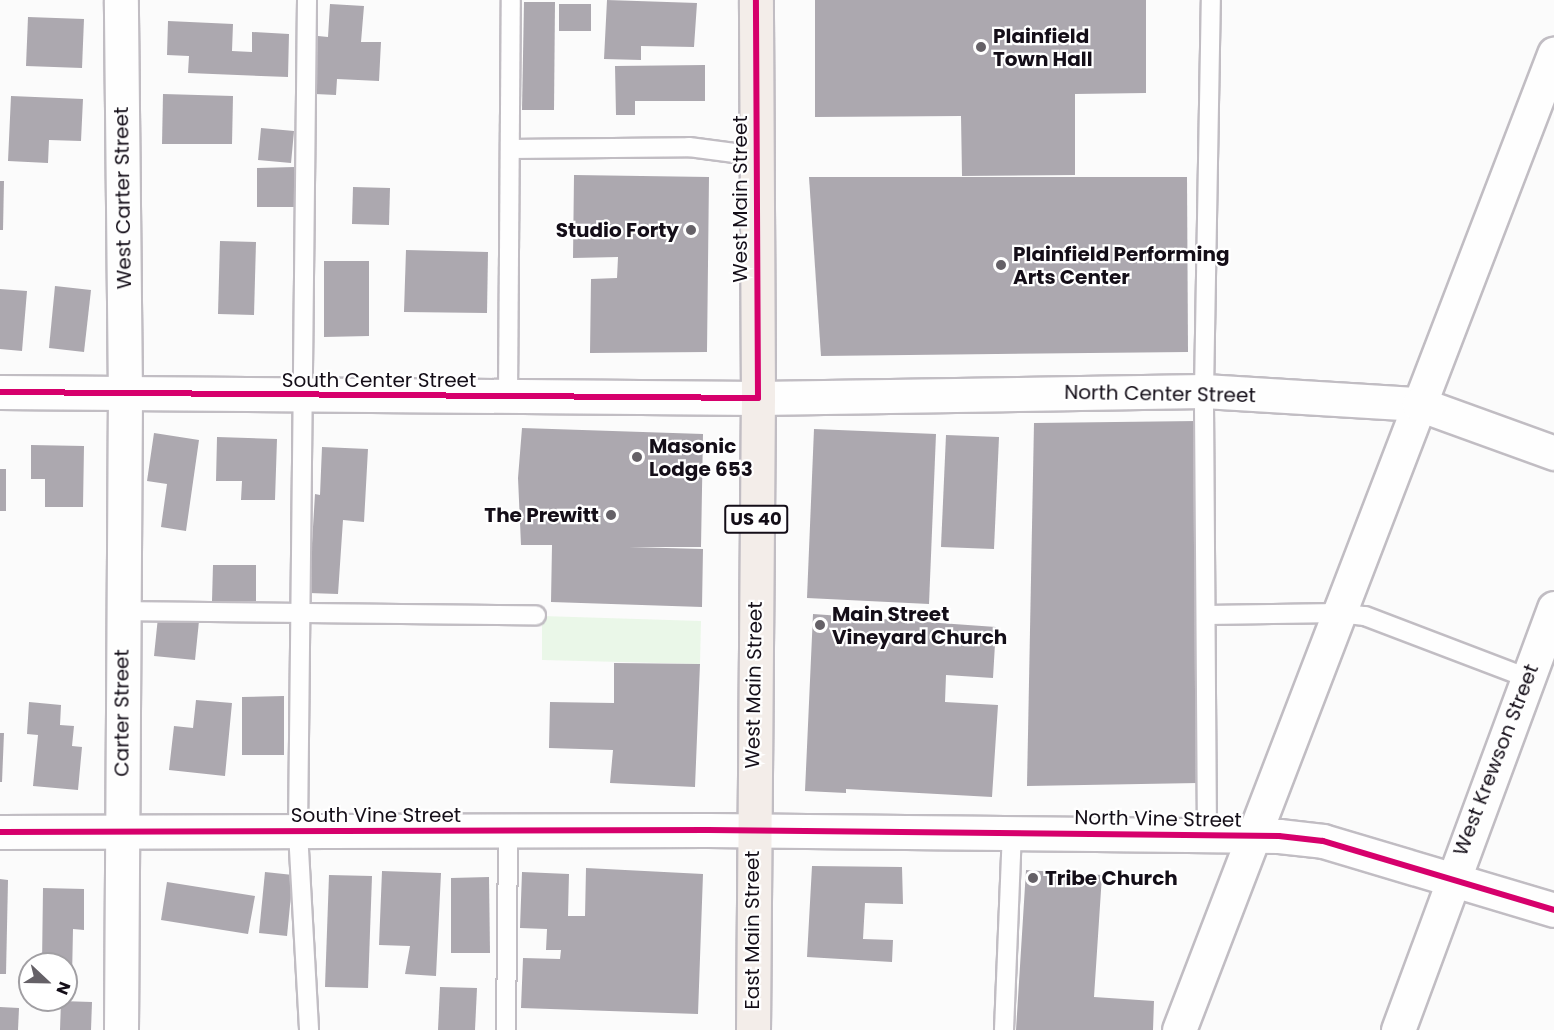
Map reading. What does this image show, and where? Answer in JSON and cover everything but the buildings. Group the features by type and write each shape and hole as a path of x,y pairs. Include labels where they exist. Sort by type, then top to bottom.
{"main road":[{"name":"West Main Street","path":"752,831 758,398 756,0"},
{"name":"East Main Street","path":"752,831 753,1030"}],"street":[{"name":"West Carter Street","path":"121,0 125,396"},
{"path":"1179,1030 1554,54"},
{"name":"North Center Street","path":"758,398 1204,391 1419,404 1554,453"},
{"name":"South Center Street","path":"0,392 125,396 758,398"},
{"name":"Carter Street","path":"121,1030 125,396"},
{"name":"West Krewson Street","path":"1398,1030 1451,879 1554,608"},
{"name":"South Vine Street","path":"0,832 752,831"},
{"name":"North Vine Street","path":"752,831 1253,836 1323,841 1554,910"}],"lane":[{"path":"307,0 298,832 309,1030"},
{"path":"508,397 511,0"},
{"path":"1207,836 1204,391 1211,0"},
{"path":"510,149 689,147 757,156"},
{"path":"123,611 536,615"},
{"path":"1206,615 1339,613 1365,616 1527,678"},
{"path":"506,1030 508,831"},
{"path":"1004,1030 1012,833"}],"green space":[{"path":"542,616 701,621 700,664 542,660"}],"cycle path":[{"path":"0,392 758,398 756,0"},
{"path":"0,832 708,830 1279,836 1323,841 1554,910"}],"place":[{"name":"Plainfield Town Hall","path":"981,47"},
{"name":"Studio Forty","path":"691,230"},
{"name":"Plainfield Performing Arts Center","path":"1001,265"},
{"name":"Masonic Lodge 653","path":"637,457"},
{"name":"The Prewitt","path":"611,515"},
{"name":"Main Street Vineyard Church","path":"820,625"},
{"name":"Tribe Church","path":"1033,878"}]}
